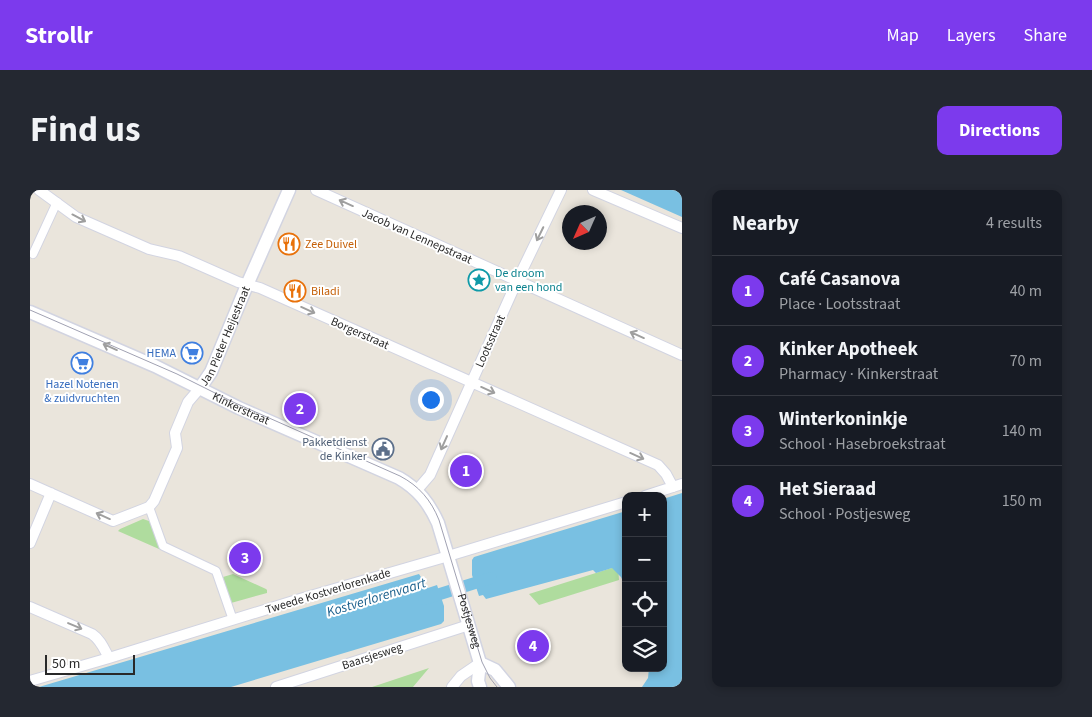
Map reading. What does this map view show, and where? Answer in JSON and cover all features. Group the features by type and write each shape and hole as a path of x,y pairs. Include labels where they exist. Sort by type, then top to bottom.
{"street":[{"name":"Borgerstraat","path":"39,190 76,217 149,249 179,256 247,285 260,288 658,465 677,486"},
{"name":"Jan Pieter Heijestraat","path":"148,507 154,501 177,448 175,433 188,402 211,372 289,190"},
{"name":"Jacob van Lennepstraat","path":"316,190 682,355"},
{"name":"Lootsstraat","path":"417,490 430,475 517,281 561,190"},
{"path":"593,190 682,228"},
{"path":"33,254 57,202"},
{"name":"Kinkerstraat","path":"30,312 155,366 242,409 399,478 417,490 432,511 438,523 455,580"},
{"path":"30,484 113,520 148,507 163,546 216,571 233,620"},
{"path":"658,492 677,486"},
{"path":"30,543 51,493"},
{"name":"Tweede Kostverlorenkade","path":"30,681 622,503"},
{"name":"Postjesweg","path":"455,580 480,663 478,681 480,687"},
{"path":"30,607 98,637 109,658"},
{"name":"Baarsjesweg","path":"276,687 469,625"},
{"path":"452,687 461,676 480,663"},
{"name":"Postjesweg","path":"480,663 495,670 508,687"}],"green space":[{"path":"143,519 151,524 160,546 159,549 118,531"},
{"path":"618,566 619,580 539,605 529,594"},
{"path":"233,574 266,589 267,593 231,603 223,577"},
{"path":"429,668 413,687 372,687"}],"water":[{"path":"621,190 682,190 682,217"},
{"path":"682,493 682,687 642,687 648,678 649,672 667,672 667,498"},
{"path":"622,512 622,579 612,568 596,573 593,570 486,599 483,595 479,596 472,575 472,560 474,557"},
{"path":"419,574 428,588 437,585 444,606 444,621 441,624 231,687 39,687"}],"waterway":[{"name":"Kostverlorenvaart","path":"424,599 491,578"}],"tram line":[{"path":"30,310 177,374 233,402 400,476 413,484 428,500 439,520 482,662 497,687"}],"place":[{"name":"Zee Duivel","path":"289,244"},
{"name":"De droom van een hond","path":"479,280"},
{"name":"Biladi","path":"295,291"},
{"name":"HEMA","path":"192,353"},
{"name":"Hazel Notenen & zuidvruchten","path":"82,363"},
{"name":"Kinker Apotheek","path":"300,409"},
{"name":"Pakketdienst de Kinker","path":"383,449"},
{"name":"Café Casanova","path":"466,471"},
{"name":"Winterkoninkje","path":"245,558"},
{"name":"Het Sieraad","path":"533,646"}]}
